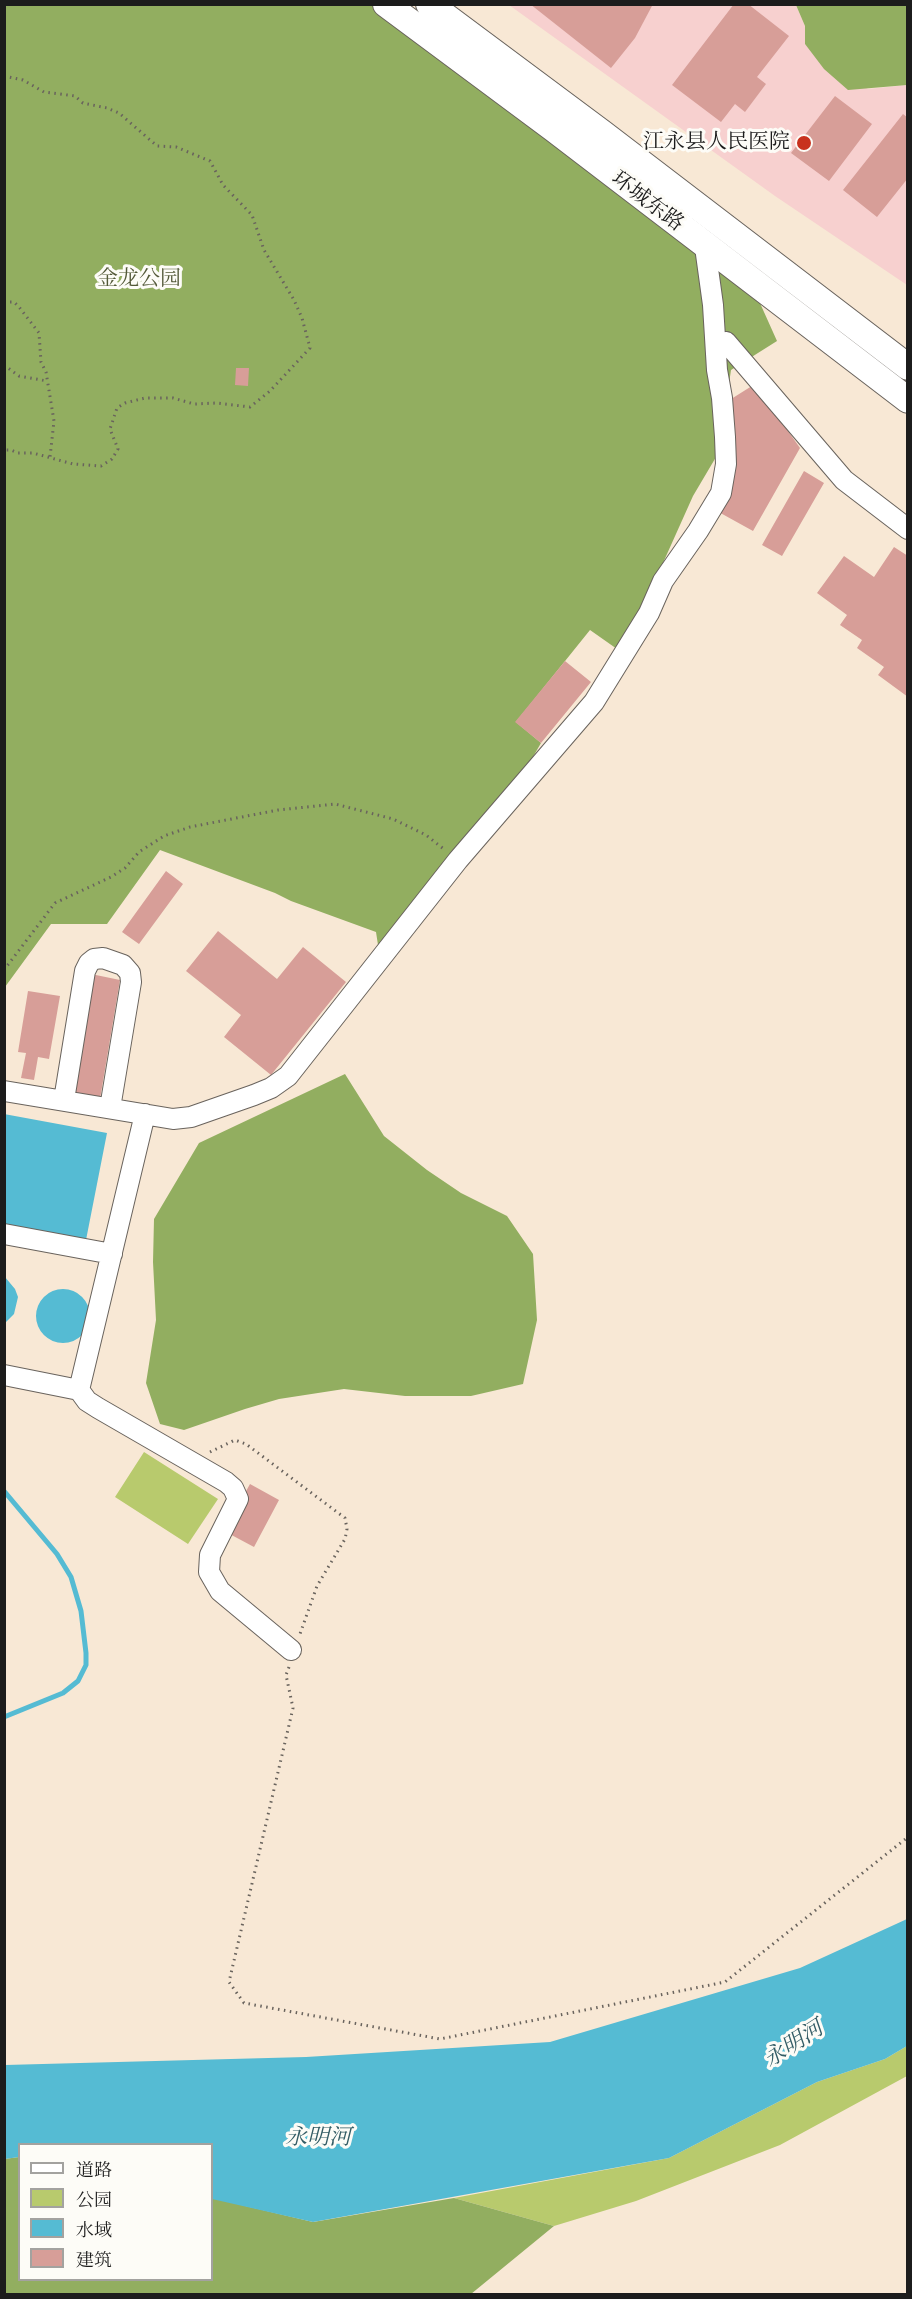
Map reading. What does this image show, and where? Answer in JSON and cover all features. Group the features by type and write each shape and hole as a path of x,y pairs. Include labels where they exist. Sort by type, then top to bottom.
{"main road":[{"name":"环城东路","path":"386,4 554,129 705,247 908,400"},
{"name":"环城东路","path":"429,4 908,367"}],"lane":[{"path":"4,1090 173,1119 191,1117 271,1088 288,1076 458,860 594,702 649,613 663,581 721,493 726,464 725,437 718,380 713,305 705,247"},
{"path":"726,342 844,480 908,529"},
{"path":"64,1100 85,971 88,963 94,959 103,958 123,965 130,973 131,982 110,1108"},
{"path":"79,1390 145,1114"},
{"path":"4,1234 112,1254"},
{"path":"4,1375 79,1390 87,1401 98,1408 234,1488 238,1499 210,1555 209,1572 220,1591 292,1651"}],"path":[{"path":"4,76 23,80 44,92 75,96 83,103 107,108 119,113 157,146 176,147 210,161 223,185 252,215 264,250 302,318 310,348 270,392 250,407 217,403 194,404 173,398 145,398 125,403 117,408 110,429 118,449 112,459 101,466 73,464 33,453 4,450"},
{"path":"4,302 14,302 20,307 39,333 41,362 54,421 50,458"},
{"path":"4,365 19,376 47,381"},
{"path":"4,970 55,903 111,878 125,868 138,852 164,836 190,828 278,810 335,804 393,819 426,835 458,860"},
{"path":"205,1454 235,1440 246,1444 345,1518 347,1529 345,1539 317,1586 304,1617 286,1675 293,1708 229,1982 244,2003 440,2039 725,1982 908,1837"}],"shaded area":[{"name":"江永县人民医院","path":"509,5 796,5 805,26 805,44 868,89 907,85 907,285 775,196"}],"green space":[{"name":"金龙公园","path":"5,5 394,5 720,214 777,341 731,370 719,452 693,496 641,612 617,649 590,630 516,722 541,743 504,807 382,971 376,932 160,850 107,924 51,924 5,987"},
{"path":"796,5 907,5 907,85 848,90 824,69 805,44 805,26"},
{"path":"345,1074 384,1136 461,1193 507,1216 533,1254 537,1320 523,1384 471,1396 405,1396 344,1389 279,1399 184,1430 160,1424 146,1383 156,1320 153,1262 154,1219 199,1143"},
{"path":"144,1452 218,1499 188,1544 115,1497"},
{"path":"907,2046 907,2076 780,2145 636,2201 554,2226 454,2198 669,2158 817,2082 885,2059"},
{"path":"18,2157 18,2281 213,2281 213,2198 313,2222 454,2198 554,2226 471,2294 5,2294 4,2159"}],"water":[{"path":"4,1114 107,1133 86,1240 5,1225"},
{"path":"5,1277 15,1289 18,1297 14,1314 5,1323"},
{"path":"63,1289 73,1291 82,1297 88,1306 90,1316 88,1326 82,1335 73,1341 63,1343 53,1341 44,1335 38,1326 36,1316 38,1306 44,1297 53,1291"},
{"name":"永明河","path":"907,1919 907,2046 885,2059 817,2082 669,2158 313,2222 213,2199 213,2143 18,2143 18,2157 5,2159 5,2065 306,2057 550,2042 800,1968"}],"building":[{"path":"530,4 653,4 635,38 611,68"},
{"path":"734,4 748,4 789,36 757,77 766,84 745,112 735,104 721,122 672,85"},
{"path":"835,96 872,124 829,181 791,153"},
{"path":"903,114 908,118 908,178 877,217 843,190"},
{"path":"236,368 249,368 248,386 235,385"},
{"path":"755,384 800,448 753,531 715,510 728,401"},
{"path":"804,471 824,483 782,556 762,545"},
{"path":"894,547 908,556 908,697 878,675 884,667 857,648 862,640 840,625 847,615 817,593 844,556 874,577"},
{"path":"565,661 591,682 541,743 515,722"},
{"path":"166,871 183,884 139,944 122,932"},
{"path":"218,931 277,979 303,947 346,982 271,1075 224,1037 241,1015 186,971"},
{"path":"91,974 120,980 100,1099 71,1092"},
{"path":"28,991 60,996 49,1059 38,1057 34,1080 21,1078 26,1053 18,1052"},
{"path":"250,1484 279,1500 254,1547 224,1531"}],"waterway":[{"path":"4,1491 57,1554 71,1577 81,1611 86,1653 86,1665 78,1681 63,1693 4,1717"}],"place":[{"name":"江永县人民医院","path":"804,143"}]}
